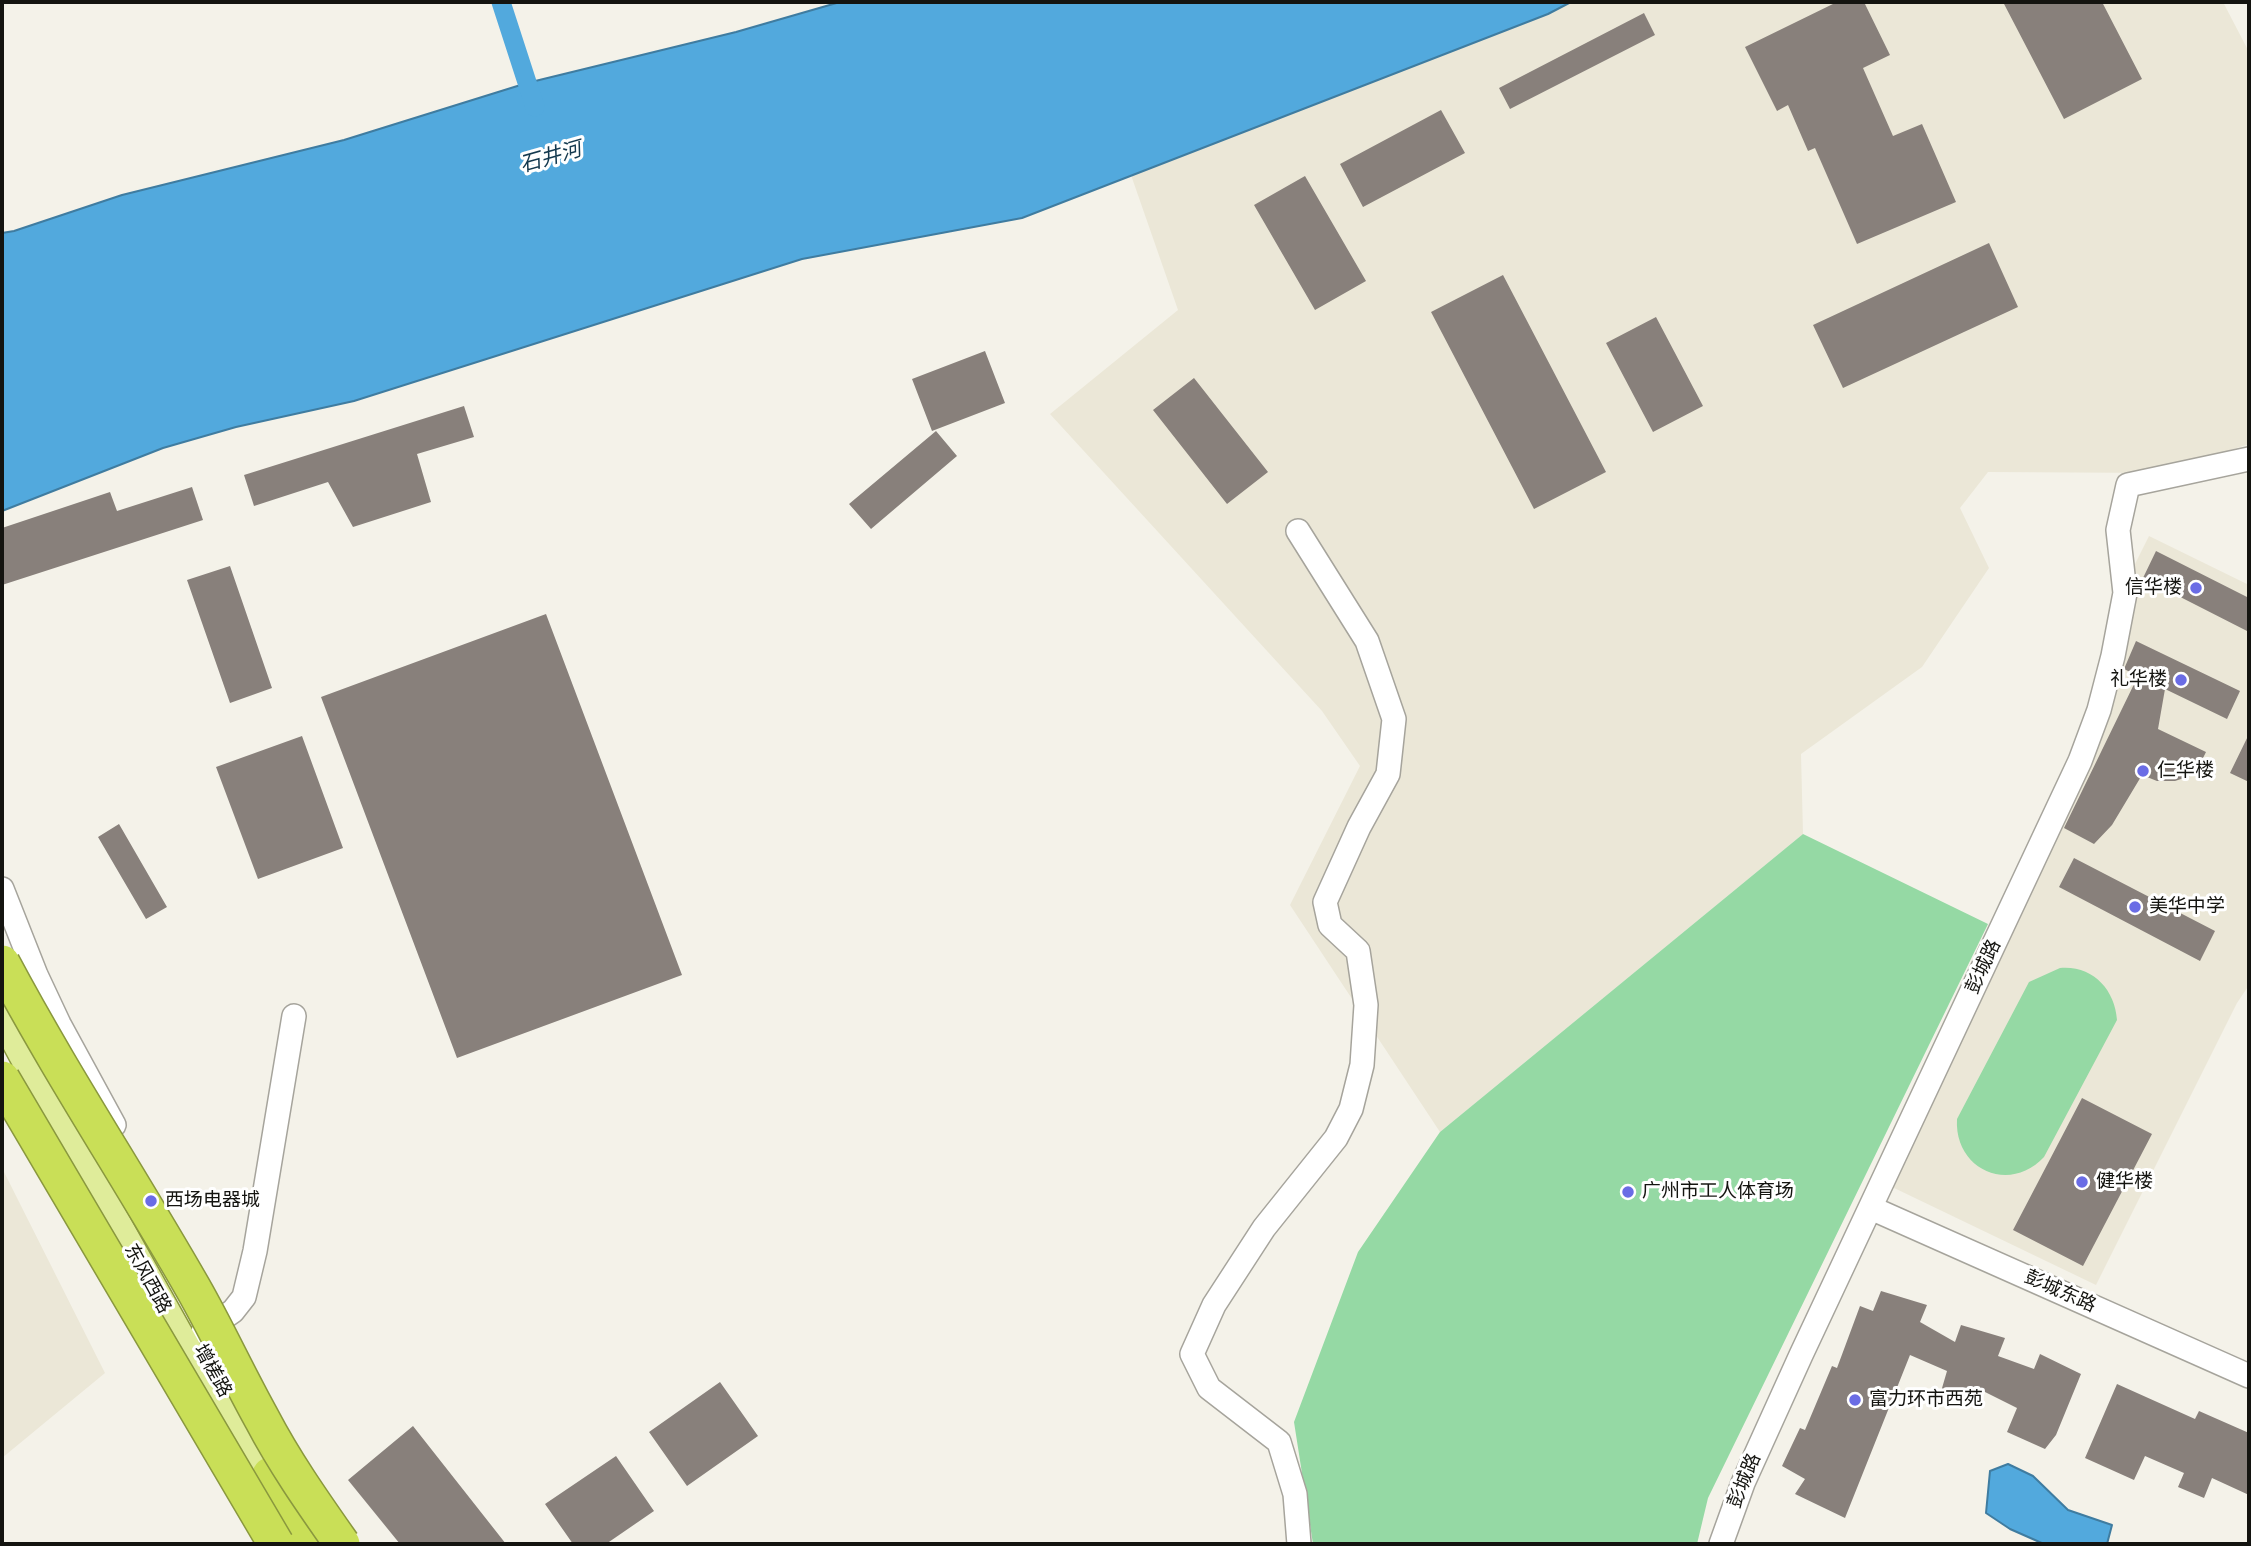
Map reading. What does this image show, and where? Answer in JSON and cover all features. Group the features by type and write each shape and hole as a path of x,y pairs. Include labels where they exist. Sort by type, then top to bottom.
{"highway":[{"path":"2,962 45,1044 130,1179 194,1290 263,1422 342,1544"},
{"name":"增槎路","path":"2,971 43,1073 113,1197 256,1495 314,1544"},
{"name":"增槎路","path":"2,1079 124,1272 276,1544"},
{"path":"2,1105 109,1295 261,1544"},
{"path":"256,1495 304,1544"}],"main road":[{"path":"5,1027 51,1079 92,1142 150,1240 259,1440 322,1544"},
{"path":"5,1027 62,1155 124,1272 287,1544"},
{"name":"东风西路","path":"5,1027 264,1490 304,1544"},
{"name":"东风西路","path":"2,1079 134,1321 256,1495 261,1544"},
{"path":"124,1272 134,1321"},
{"path":"163,1308 201,1333"}],"street":[{"name":"彭城路","path":"1721,1544 1758,1449 2080,761 2099,710 2113,656 2124,593 2118,530 2128,485 2249,459"},
{"path":"1298,531 1367,641 1394,719 1388,774 1359,827 1325,902 1330,925 1358,951 1366,1005 1362,1065 1351,1109 1336,1138 1264,1228 1213,1305 1192,1354 1209,1388 1279,1442 1295,1494 1300,1544"},
{"path":"2,889 48,1000 114,1125 92,1142"},
{"path":"201,1333 233,1311 244,1297 255,1251 294,1016"},
{"name":"彭城东路","path":"1871,1208 2249,1376"}],"shaded area":[{"path":"1571,2 2223,2 2249,52 2249,444 2160,473 1988,472 1960,508 1989,568 1922,667 1801,754 1803,834 1440,1132 1290,905 1360,766 1322,711 1050,414 1178,310 1131,175 1548,14"},
{"name":"美华中学","path":"2149,536 2249,585 2249,985 2237,1003 2096,1285 1890,1186 2058,829 2114,699 2129,632 2131,572"},
{"path":"2,1168 105,1373 2,1458"}],"green space":[{"name":"广州市工人体育场","path":"1803,834 1988,924 1708,1498 1697,1544 1313,1544 1294,1422 1358,1252 1440,1132"},
{"path":"2060,968 2082,971 2100,981 2112,998 2117,1020 2044,1157 2030,1168 2016,1174 2001,1175 1987,1171 1974,1163 1965,1152 1958,1137 1957,1119 2029,982"}],"water":[{"name":"石井河","path":"840,2 1571,2 1548,14 1022,218 802,259 354,401 236,427 163,448 2,511 2,233 122,195 344,140 527,83 736,32"},
{"path":"2008,1464 2033,1476 2068,1510 2112,1525 2107,1544 2044,1544 2010,1529 1986,1513 1990,1471"}],"building":[{"path":"1837,2 1864,2 1890,55 1863,68 1893,136 1922,124 1956,202 1857,244 1815,148 1808,151 1788,105 1777,111 1745,47"},
{"path":"2003,2 2102,2 2142,79 2064,119"},
{"path":"1644,13 1655,35 1510,109 1499,88"},
{"path":"1441,110 1465,153 1363,207 1340,164"},
{"path":"1305,176 1366,281 1315,310 1254,205"},
{"path":"1989,243 2018,307 1843,388 1813,325"},
{"path":"1503,275 1606,472 1534,509 1431,312"},
{"path":"1656,317 1703,406 1653,432 1606,343"},
{"path":"985,351 1005,403 932,431 912,379"},
{"path":"1194,378 1268,472 1227,504 1153,410"},
{"path":"464,406 474,437 417,454 431,502 353,527 328,482 254,506 244,475"},
{"path":"936,431 957,456 871,529 849,504"},
{"path":"192,487 203,520 2,585 2,528 110,492 117,511"},
{"name":"信华楼","path":"2156,551 2249,598 2249,632 2143,578"},
{"path":"230,566 272,688 230,703 187,580"},
{"path":"546,614 682,975 457,1058 321,697"},
{"name":"仁华楼","path":"2136,641 2240,691 2227,719 2165,689 2158,729 2206,752 2190,776 2175,781 2157,781 2142,775 2112,825 2094,844 2064,828 2138,676 2124,669"},
{"path":"2249,734 2249,782 2230,773"},
{"path":"302,736 343,848 258,879 216,767"},
{"path":"119,824 167,907 146,919 98,837"},
{"path":"2074,858 2215,931 2200,961 2059,887"},
{"name":"健华楼","path":"2082,1098 2152,1134 2083,1266 2013,1230"},
{"name":"富力环市西苑","path":"1881,1291 1927,1305 1920,1322 1955,1342 1961,1325 2005,1338 1998,1356 2034,1369 2040,1354 2081,1374 2056,1435 2045,1449 2007,1432 2017,1408 1975,1387 1966,1404 1940,1395 1947,1371 1910,1355 1845,1518 1795,1494 1805,1479 1782,1466 1800,1428 1805,1430 1832,1366 1837,1368 1860,1306 1873,1311"},
{"path":"720,1382 758,1436 687,1486 649,1432"},
{"path":"2117,1384 2195,1419 2199,1411 2249,1433 2249,1495 2212,1478 2204,1498 2178,1487 2184,1473 2145,1456 2134,1480 2085,1458"},
{"path":"413,1426 506,1544 400,1544 348,1480"},
{"path":"616,1456 654,1511 606,1544 573,1544 545,1504"}],"waterway":[{"path":"501,2 535,107"}],"place":[{"name":"信华楼","path":"2196,588"},
{"name":"礼华楼","path":"2181,680"},
{"name":"仁华楼","path":"2143,771"},
{"name":"美华中学","path":"2135,907"},
{"name":"健华楼","path":"2082,1182"},
{"name":"广州市工人体育场","path":"1628,1192"},
{"name":"西场电器城","path":"151,1201"},
{"name":"富力环市西苑","path":"1855,1400"}]}
